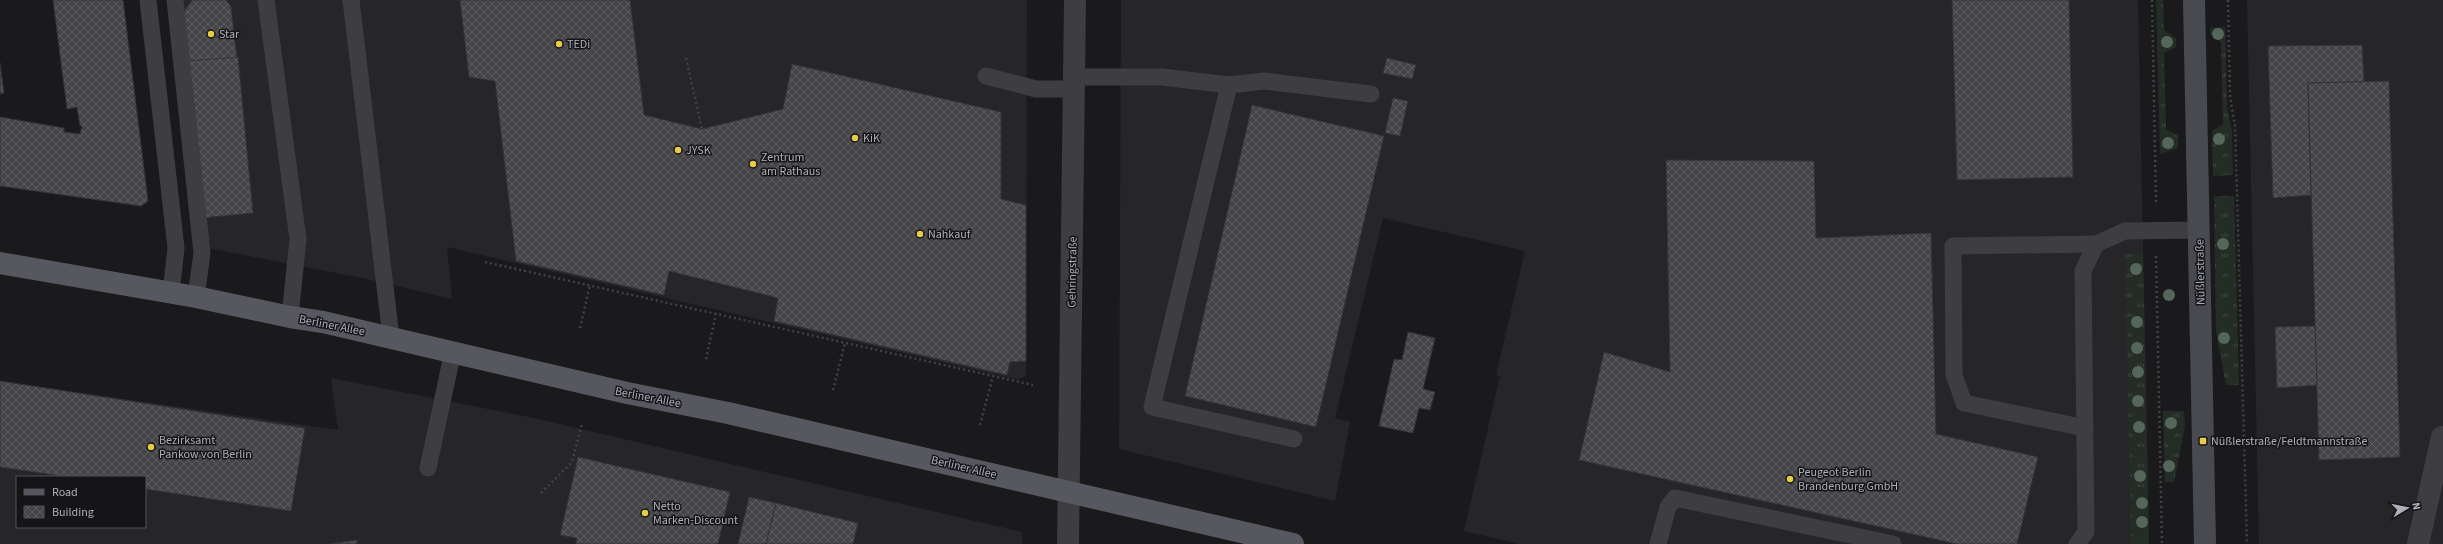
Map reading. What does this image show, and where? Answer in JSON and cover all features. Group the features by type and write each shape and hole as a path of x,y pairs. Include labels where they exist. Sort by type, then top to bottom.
{"main road":[{"name":"Berliner Allee","path":"0,263 196,297 290,318 323,322 453,351 627,393 728,413 1293,544"}],"street":[{"name":"Gehringstraße","path":"1068,544 1075,0"},
{"name":"Nüßlerstraße","path":"2194,0 2205,544"},
{"path":"2418,544 2442,437"}],"lane":[{"path":"148,0 176,248 171,293"},
{"path":"175,0 202,253 196,297"},
{"path":"266,0 298,239 290,318"},
{"path":"351,0 391,337"},
{"path":"986,76 1036,89 1075,83 1162,77 1229,85 1264,81 1371,94"},
{"path":"1229,85 1152,407 1294,439"},
{"path":"2085,428 1964,403 1954,375 1953,246 2096,244 2125,231 2199,230"},
{"path":"2077,544 2086,532 2083,271 2096,244"},
{"path":"428,468 453,351"},
{"path":"1658,544 1668,507 1675,498 1893,544"}],"path":[{"path":"2152,0 2155,231 2162,544"},
{"path":"2228,0 2230,97 2235,125 2247,544"},
{"path":"686,58 702,128"},
{"path":"485,262 1033,385"},
{"path":"580,328 590,286"},
{"path":"706,359 716,314"},
{"path":"833,390 845,343"},
{"path":"980,425 992,376"},
{"path":"541,493 572,462 582,424"}],"shaded area":[{"path":"168,0 1027,0 1026,375 1019,380 447,247 452,299 367,279 197,246"},
{"path":"1121,0 2138,0 2149,544 1519,544 1464,531 1500,376 1496,375 1525,251 1383,218 1335,418 1350,422 1335,501 1119,449"},
{"path":"2247,0 2443,0 2443,544 2259,544"},
{"path":"331,378 534,418 1022,532 1022,544 0,544 0,381 338,430"}],"green space":[{"path":"2156,0 2163,0 2164,30 2176,38 2176,47 2164,53 2166,129 2178,136 2178,148 2160,154"},
{"path":"2225,27 2227,108 2232,131 2233,175 2213,176 2212,131 2223,124 2221,42 2210,34 2210,28"},
{"path":"2214,196 2234,196 2239,385 2226,385 2216,332"},
{"path":"2143,253 2149,544 2131,544 2125,254"},
{"path":"2163,411 2184,411 2185,426 2174,482 2165,482"}],"building":[{"path":"53,0 123,0 148,201 141,206 0,186 0,117 64,128 64,132 80,134 82,126 80,126 77,107 67,109"},
{"path":"192,0 226,0 231,7 237,60 222,61 222,65 203,79 191,77 184,12"},
{"name":"Zentrum am Rathaus","path":"460,0 630,0 644,115 702,129 783,109 792,64 1001,112 1001,199 1026,205 1026,361 1010,362 1007,375 774,321 778,298 669,271 664,295 516,261 495,81 469,77"},
{"path":"1952,0 2069,0 2073,177 1957,180"},
{"path":"2362,45 2364,82 2308,83 2311,195 2273,198 2268,46"},
{"path":"238,57 253,213 202,218 187,61"},
{"path":"1387,58 1416,65 1412,79 1383,73"},
{"path":"0,63 4,93 0,94"},
{"path":"2389,81 2400,457 2319,460 2308,83"},
{"path":"1393,98 1408,101 1400,136 1385,133"},
{"path":"1252,105 1384,136 1316,427 1185,396"},
{"path":"1666,160 1814,161 1816,238 1931,233 1936,434 2038,457 2017,544 1957,544 1579,460 1604,352 1670,372"},
{"path":"2315,326 2317,385 2277,388 2275,327"},
{"path":"1408,332 1435,338 1423,389 1435,392 1430,410 1419,408 1413,433 1379,426 1394,359 1402,360"},
{"name":"Bezirksamt Pankow von Berlin","path":"0,381 305,428 291,511 146,489 146,476 61,476 0,467"},
{"name":"Netto Marken-Discount","path":"578,457 730,492 718,544 576,544 577,538 560,535"},
{"path":"749,497 776,503 766,544 738,544"},
{"path":"776,503 858,523 853,544 766,544"},
{"path":"357,540 357,544 330,544"}],"place":[{"name":"Star","path":"211,34"},
{"name":"TEDi","path":"559,44"},
{"name":"KiK","path":"855,138"},
{"name":"JYSK","path":"678,150"},
{"name":"Zentrum am Rathaus","path":"753,164"},
{"name":"Nahkauf","path":"920,234"},
{"name":"Nüßlerstraße/Feldtmannstraße","path":"2203,441"},
{"name":"Bezirksamt Pankow von Berlin","path":"151,447"},
{"name":"Peugeot Berlin Brandenburg GmbH","path":"1790,479"},
{"name":"Netto Marken-Discount","path":"645,513"}]}
